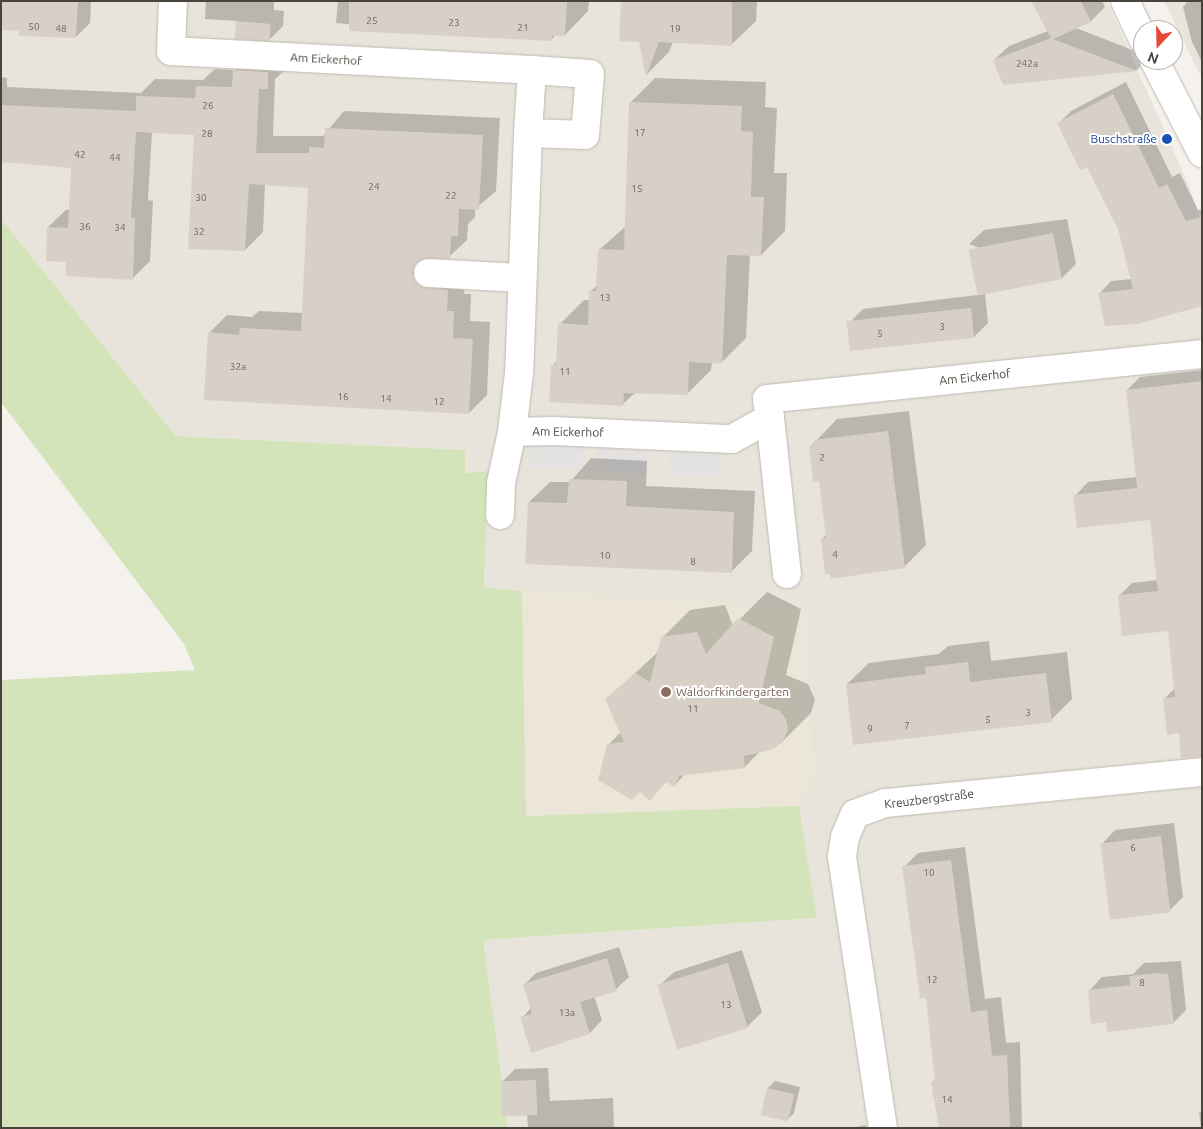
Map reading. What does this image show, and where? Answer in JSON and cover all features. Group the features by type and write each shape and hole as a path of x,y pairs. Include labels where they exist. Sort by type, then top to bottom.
{"street":[{"name":"Am Eickerhof","path":"173,1 171,51 590,74 586,135 528,133"},
{"path":"1125,1 1134,20"},
{"path":"500,514 501,483 512,432 519,372 521,278 532,70"},
{"path":"1159,70 1202,153"},
{"path":"428,273 521,278"},
{"name":"Am Eickerhof","path":"788,574 767,399 1202,354"},
{"name":"Am Eickerhof","path":"512,432 553,430 732,439 770,418"},
{"name":"Kreuzbergstraße","path":"884,1128 842,856 845,837 855,814 886,803 1202,772"}],"shaded area":[{"path":"1,1 1107,1 1133,60 1133,70 1138,70 1190,188 1202,224 1202,1128 508,1128 482,940 817,918 799,806 526,816 522,591 484,587 488,471 464,473 465,450 176,436 1,219"},
{"path":"1164,1 1202,1 1202,79 1183,40 1183,20 1173,20"},
{"path":"530,444 582,447 581,470 529,467"},
{"path":"598,448 650,451 649,474 597,471"},
{"path":"668,451 720,454 719,477 667,474"},
{"name":"Waldorfkindergarten","path":"522,591 804,608 814,776 799,806 526,816"}],"green space":[{"path":"1,219 176,436 465,450 465,473 488,471 484,587 522,591 526,816 799,806 817,918 483,940 508,1128 1,1128 1,680 195,670 184,644 1,402"}],"building":[{"path":"1,1 78,1 76,38 19,36 19,31 1,30"},
{"path":"349,1 567,1 565,36 552,36 551,41 349,31"},
{"path":"621,1 732,1 732,46 659,42 646,77 639,42 619,41"},
{"path":"1031,1 1081,1 1091,22 1053,39 1137,71 1003,85 993,60 1051,38"},
{"path":"236,21 271,24 269,42 234,39"},
{"path":"233,70 268,72 268,89 259,89 256,153 309,153 309,147 324,148 325,128 483,135 479,210 459,209 458,236 451,236 450,259 421,259 412,273 420,286 448,290 447,311 454,311 453,338 473,339 469,414 204,400 208,332 239,335 240,328 301,331 308,188 249,184 245,251 188,249 194,135 136,132 131,218 135,218 133,280 66,276 66,262 46,261 47,227 68,228 71,168 1,162 1,105 136,111 136,96 195,98 196,86 232,87"},
{"path":"1113,94 1159,188 1167,184 1186,221 1202,217 1202,306 1137,324 1105,326 1098,293 1133,289 1118,229 1087,167 1080,170 1057,123"},
{"path":"629,102 742,106 741,131 753,132 751,197 764,197 761,256 727,255 722,364 689,362 688,395 624,393 623,406 549,402 551,365 556,365 558,323 588,325 589,290 596,291 598,249 624,250"},
{"path":"1053,233 1062,279 978,296 969,249"},
{"path":"971,308 974,338 850,351 847,321"},
{"path":"1202,381 1202,757 1181,758 1179,733 1167,735 1163,698 1175,697 1168,631 1122,636 1118,595 1158,591 1150,520 1077,528 1073,495 1137,488 1126,390"},
{"path":"888,431 905,568 831,579 830,574 825,574 821,539 826,538 819,481 813,482 809,446 814,445 814,440"},
{"path":"569,479 627,481 626,506 734,512 732,573 525,564 528,502 567,503"},
{"path":"738,618 774,637 759,703 780,711 786,719 788,729 783,742 773,749 744,756 745,768 679,776 674,787 666,782 650,801 640,792 632,800 598,780 607,744 624,742 605,699 635,673 650,682 661,637 697,632 706,654"},
{"path":"968,662 970,682 1046,673 1052,722 853,745 846,684 926,674 925,667"},
{"path":"1161,836 1170,912 1110,920 1100,843"},
{"path":"951,860 971,1012 987,1010 992,1056 1007,1055 1010,1128 939,1128 931,1082 935,1081 926,998 920,998 902,866"},
{"path":"607,958 617,991 580,1002 590,1034 531,1053 520,1017 532,1014 523,984"},
{"path":"728,963 748,1028 677,1050 657,985"},
{"path":"1158,973 1168,974 1174,1024 1107,1032 1106,1022 1091,1024 1088,990 1130,985 1129,976"},
{"path":"536,1080 537,1115 502,1116 501,1081"},
{"path":"767,1088 794,1094 788,1122 761,1115"}],"place":[{"name":"Buschstraße","path":"1167,139"},
{"name":"Waldorfkindergarten","path":"666,692"}]}
